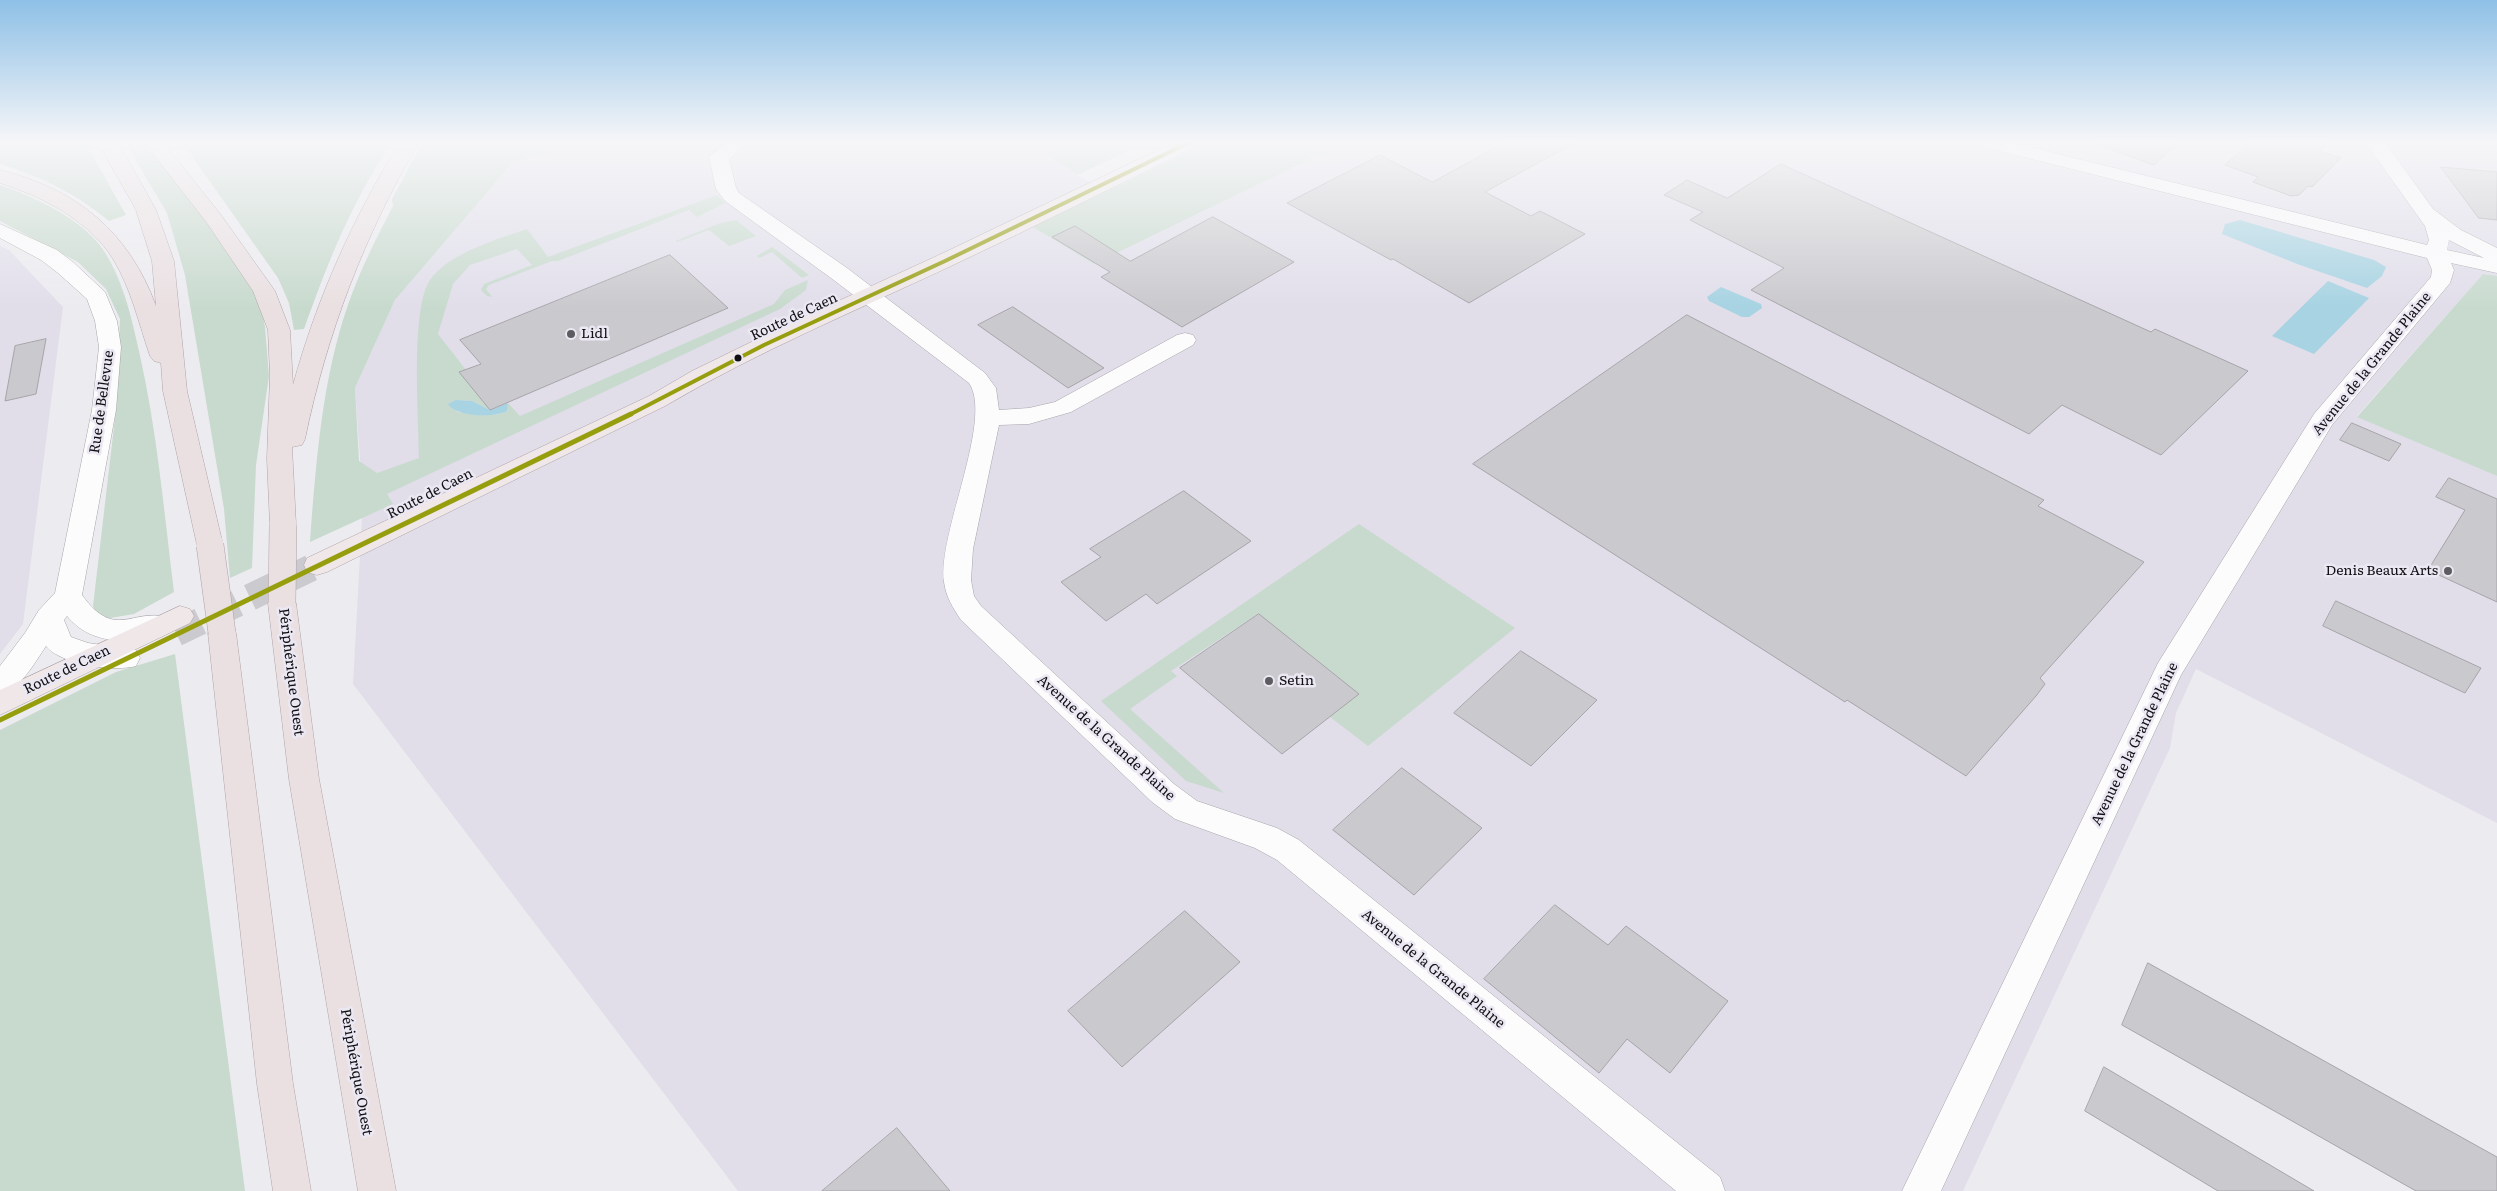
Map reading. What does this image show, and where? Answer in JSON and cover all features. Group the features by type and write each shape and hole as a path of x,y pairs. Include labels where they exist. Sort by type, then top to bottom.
{"highway":[{"path":"53,198 73,210 119,250 132,275 174,391 210,545 274,1075 292,1191"},
{"path":"139,198 146,210 162,261 174,391"},
{"path":"197,198 264,291 278,330 282,376 278,459 283,525"},
{"name":"Périphérique Ouest","path":"377,198 338,280 319,329 302,390 292,447 283,525 282,603 304,779 377,1191"}],"main road":[{"name":"Route de Caen","path":"1055,198 863,292 657,400 316,558 467,475 828,300 863,292 915,276 1076,198"},
{"name":"Route de Caen","path":"0,703 95,656 172,625"},
{"name":"Route de Caen","path":"0,720 126,658 172,625"}],"street":[{"name":"Avenue de la Grande Plaine","path":"733,198 977,378 984,388 988,418 960,549 957,580 961,598 971,613 1163,792 1186,810 1266,838 1288,850 1706,1191"},
{"path":"2210,198 2436,254 2497,267"},
{"path":"2415,198 2435,226 2438,240 2436,254"},
{"path":"2425,211 2454,234 2497,256"},
{"name":"Rue de Bellevue","path":"0,230 49,255 66,268 96,297 106,321 110,347 104,410 68,596 50,617 22,660 0,684"},
{"name":"Avenue de la Grande Plaine","path":"1921,1191 1982,1067 2168,671 2323,420 2442,278 2443,270 2436,254"},
{"path":"988,418 1029,416 1063,407 1186,340"},
{"name":"Route de Caen","path":"68,596 79,615 94,627 121,631 172,625"},
{"path":"50,617 57,641 64,647 95,656 126,658"}],"shaded area":[{"path":"483,198 1094,198 1034,227 1094,264 1231,198 2497,198 2497,276 2483,274 2357,416 2497,476 2497,823 2196,669 2176,713 2170,748 1963,1191 738,1191 353,684 363,500 355,388 395,300"},
{"path":"0,246 9,250 63,307 23,624 0,654"}],"green space":[{"path":"0,198 32,198 41,202 70,218 93,238 102,248 121,285 133,324 151,411 174,592 134,614 98,620 93,606 117,401 120,319 106,289 78,262 0,221"},
{"path":"77,198 116,198 126,215 109,221"},
{"path":"158,198 187,198 230,252 258,293 265,327 269,376 256,465 252,568 230,578 224,509 185,275 167,213"},
{"path":"221,198 359,198 342,232 304,329 294,330 289,303 278,278"},
{"path":"483,198 395,300 355,388 359,461 377,473 419,458 417,366 420,315 424,294 430,280 438,270 475,248 527,229 548,257 710,198 720,198 725,203 697,217 689,210 558,261 552,261 489,285 486,289 492,297 487,296 481,290 484,284 532,265 517,249 470,265 453,284 438,334 466,370 460,373 490,410 472,401 456,400 457,412 495,415 507,411 508,403 520,416 774,304 785,290 808,280 806,290 780,309 387,494 393,504 310,542 322,420 332,360 349,302 375,241 393,206 392,199"},
{"path":"1094,198 1231,198 1094,264 1033,227"},
{"path":"736,220 756,236 729,246 709,230 676,241 720,223"},
{"path":"772,247 809,275 802,278 772,252 759,258 757,256"},
{"path":"2483,274 2497,276 2497,476 2357,417"},
{"path":"1359,524 1515,628 1368,746 1330,717 1358,694 1258,614 1171,671 1177,676 1130,709 1224,793 1186,781 1101,701"},
{"path":"175,654 245,1191 0,1191 0,730 116,672"}],"water":[{"path":"2240,220 2374,260 2386,267 2382,276 2367,288 2300,265 2222,234 2225,224"},
{"path":"2328,281 2369,298 2314,354 2272,336"},
{"path":"1721,287 1761,304 1762,308 1749,317 1742,317 1709,301 1707,297"},
{"path":"456,400 472,401 490,410 508,403 507,411 494,415 467,414 459,412 448,404"}],"building":[{"path":"1298,198 1496,198 1531,216 1540,211 1585,234 1469,303 1393,259 1391,260 1287,203"},
{"path":"1670,198 1855,198 2151,332 2155,329 2248,371 2161,455 2062,405 2029,434 1751,290 1784,268 1690,220 1703,212"},
{"path":"2464,198 2497,198 2497,220 2479,218"},
{"path":"1213,217 1294,262 1182,327 1101,277 1110,272 1052,237 1075,226 1130,261"},
{"name":"Lidl","path":"670,255 728,308 490,410 459,372 481,364 460,340"},
{"path":"1013,307 1104,368 1068,388 978,325"},
{"path":"1687,315 2044,500 2038,506 2144,562 2040,678 2045,684 2036,696 1966,776 1847,700 1845,702 1473,464"},
{"path":"46,339 36,394 5,401 15,346"},
{"path":"2352,423 2401,444 2389,461 2340,440"},
{"path":"2449,478 2497,499 2497,602 2428,570 2465,510 2436,497"},
{"path":"1184,491 1251,541 1157,604 1146,594 1106,621 1061,582 1101,557 1090,549"},
{"path":"2336,601 2481,668 2465,693 2323,626"},
{"name":"Setin","path":"1259,614 1359,694 1282,754 1180,668"},
{"path":"1521,651 1597,700 1531,766 1454,713"},
{"path":"1402,768 1482,828 1414,895 1333,830"},
{"path":"1555,905 1608,945 1626,926 1728,1001 1670,1073 1627,1039 1599,1073 1484,979"},
{"path":"1185,911 1240,962 1122,1067 1068,1011"},
{"path":"2148,963 2497,1157 2497,1191 2416,1191 2122,1025"},
{"path":"2104,1067 2314,1191 2218,1191 2085,1111"},
{"path":"897,1128 950,1191 822,1191"}],"tunnel":[{"path":"176,633 317,565"}],"transit line":[{"path":"0,720 657,401 764,345 1077,198"}],"place":[{"name":"Lidl","path":"571,334"},
{"name":"Denis Beaux Arts","path":"2448,571"},
{"name":"Setin","path":"1269,681"}]}
